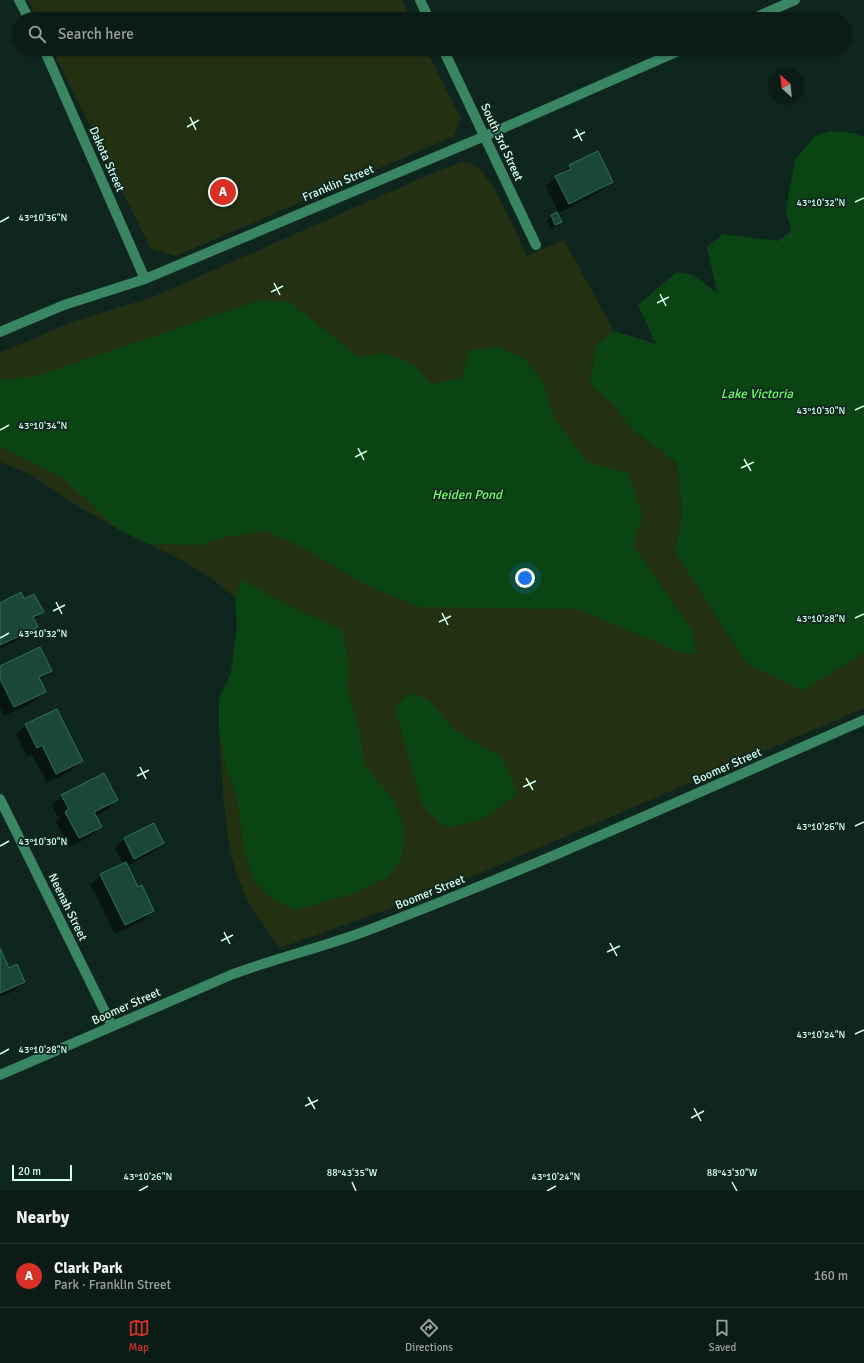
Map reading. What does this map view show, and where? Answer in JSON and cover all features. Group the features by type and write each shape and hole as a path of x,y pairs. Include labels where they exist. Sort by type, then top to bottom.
{"street":[{"path":"19,0 25,12"},
{"path":"420,0 426,12"},
{"path":"768,12 796,0"},
{"name":"Dakota Street","path":"47,56 145,279"},
{"name":"South 3rd Street","path":"446,56 536,245"},
{"name":"Franklin Street","path":"0,332 64,305 145,279 485,136 667,56"},
{"name":"Boomer Street","path":"0,1075 233,974 270,960 364,932 519,871 864,720"},
{"name":"Neenah Street","path":"0,799 112,1026"}],"shaded area":[{"path":"28,0 402,0 408,12 34,12"},
{"path":"55,56 430,56 461,119 454,136 176,256 151,249"},
{"path":"462,162 474,165 488,180 504,206 527,256 564,240 614,331 596,345 590,385 612,403 630,428 677,463 682,517 675,552 747,664 802,691 864,653 864,708 441,890 280,948 250,906 238,878 230,852 223,793 219,732 219,698 231,673 237,626 235,597 211,578 182,560 118,529 81,508 31,475 0,462 0,353 70,323 155,296 426,176"}],"water":[{"name":"Lake Victoria","path":"829,131 855,133 864,137 864,653 802,691 747,664 675,552 682,517 677,463 630,428 612,403 590,385 596,345 614,331 656,344 638,305 677,272 693,275 717,293 707,247 723,234 778,241 791,231 786,209 795,160 815,136"},
{"name":"Heiden Pond","path":"260,300 290,302 358,357 383,353 413,364 431,384 462,378 468,351 500,347 524,359 543,381 554,418 587,462 628,473 642,515 633,545 692,631 697,654 677,651 578,609 418,607 362,583 300,546 266,531 226,537 198,545 149,544 118,529 63,478 0,446 0,380 37,376"},
{"path":"242,580 282,602 342,630 349,666 347,687 359,731 365,766 393,799 404,827 402,857 387,878 349,895 295,910 271,898 255,883 244,851 237,796 227,772 219,732 219,698 231,673 237,626 235,597"},
{"path":"408,693 428,699 453,729 502,758 517,793 492,813 476,821 445,827 422,805 395,708"}],"building":[{"path":"598,151 613,182 569,204 555,176 571,169 569,165"},
{"path":"557,212 562,222 555,225 551,215"},
{"path":"21,592 24,599 34,594 44,612 33,617 38,627 0,645 0,603"},
{"path":"40,647 52,671 39,677 46,692 14,707 0,679 0,666"},
{"path":"57,709 83,761 56,774 42,745 37,748 25,724"},
{"path":"104,773 118,800 94,812 102,827 79,838 65,812 69,809 61,795"},
{"path":"154,823 164,843 134,859 124,838"},
{"path":"126,862 138,887 142,885 154,911 125,925 100,874"},
{"path":"0,948 9,968 17,964 25,982 0,993"}],"place":[{"name":"Clark Park","path":"223,192"}]}
